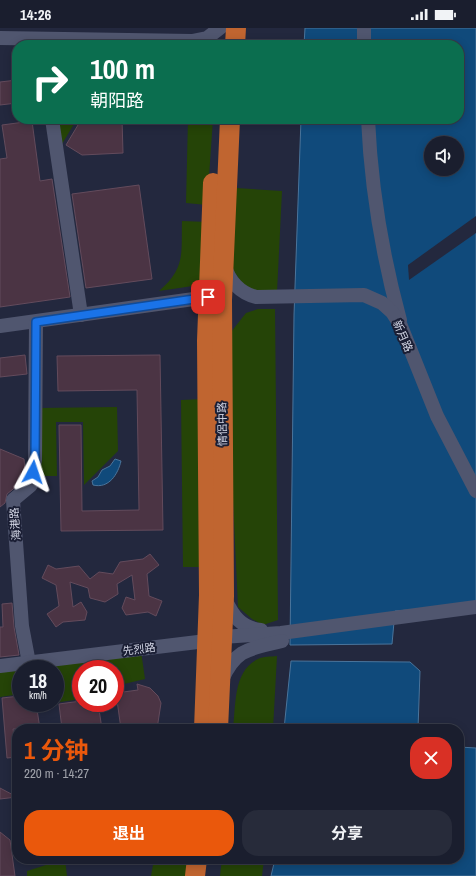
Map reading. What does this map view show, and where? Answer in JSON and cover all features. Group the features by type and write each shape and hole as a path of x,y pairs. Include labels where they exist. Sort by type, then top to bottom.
{"highway":[{"path":"222,40 223,28"},
{"path":"235,40 236,28"},
{"name":"情侶中路","path":"216,124 208,297 209,595 217,641 221,682 218,724"},
{"name":"情侶中路","path":"204,724 207,682 217,641 224,596 221,341 230,124"},
{"path":"195,876 196,864"},
{"path":"206,876 207,864"}],"street":[{"path":"203,40 212,36 220,28"},
{"path":"364,28 364,40"},
{"path":"0,38 20,40"},
{"path":"53,124 81,316"},
{"path":"368,124 370,169 385,262 401,326"},
{"name":"新月路","path":"224,261 230,279 245,293 260,298 364,295 382,303 392,312 401,326 437,416 476,491"},
{"path":"0,326 81,316 208,297"},
{"name":"海港路","path":"29,660 22,626 13,500 31,485 35,460 36,322"},
{"path":"224,596 231,613 243,625 281,637 421,623 476,614"},
{"path":"221,682 235,658 248,650 281,637 476,607"},
{"name":"先烈路","path":"47,660 217,641 281,637"},
{"name":"先烈路","path":"0,666 12,664"}],"green space":[{"path":"56,124 74,124 59,149"},
{"path":"188,124 213,124 207,205 186,203"},
{"path":"236,188 282,191 277,292 249,293 231,267"},
{"path":"182,221 208,222 206,284 159,291 168,283 178,267 181,251"},
{"path":"258,309 275,309 278,620 263,625 252,619 238,607 229,415 231,332 246,313"},
{"path":"204,399 205,567 183,567 181,400"},
{"path":"117,407 118,451 84,485 83,422 56,422 57,476 37,476 39,408"},
{"path":"141,651 145,679 124,684 124,660 72,660 72,700 64,701 64,661"},
{"path":"277,656 273,724 234,724 237,690 240,680 250,664 260,658"},
{"path":"12,667 12,695 0,697 0,669"},
{"path":"49,864 66,864 67,876 27,876 27,871"},
{"path":"153,864 192,864 191,876 151,876"},
{"path":"221,864 263,864 262,876 220,876"}],"water":[{"path":"305,28 476,28 476,605 395,611 392,644 290,645 294,315 301,124 464,124 464,40 304,40"},
{"path":"115,459 121,461 118,471 112,479 104,485 93,485 92,481 98,477 102,470 110,466"},
{"path":"291,661 410,662 420,671 418,724 285,724"},
{"path":"464,747 476,748 476,876 271,876 274,864 464,864"}],"pier":[{"path":"476,216 476,233 409,280 408,265"}],"building":[{"path":"12,81 12,104 0,105 0,82"},
{"path":"32,124 40,181 52,179 70,297 0,307 0,159 7,158 2,125"},
{"path":"122,124 123,153 82,155 66,145 78,125"},
{"path":"139,185 152,279 86,288 72,194"},
{"path":"25,355 27,374 0,377 0,358"},
{"path":"160,355 163,530 61,531 59,425 81,425 82,511 139,510 137,390 58,391 57,356"},
{"path":"0,449 24,459 25,470 23,481 7,494 5,503 0,507"},
{"path":"150,554 159,565 147,574 149,596 162,601 156,616 148,612 126,615 122,608 126,597 135,600 132,575 117,584 118,594 105,602 90,598 88,588 70,582 73,607 81,602 87,612 85,620 63,622 56,627 47,614 59,606 56,585 42,578 48,565 56,569 79,566 90,579 99,572 113,574 120,562 143,559"},
{"path":"12,603 14,627 19,655 0,657 0,627 3,627 2,604"},
{"path":"137,684 150,688 158,696 161,703 158,724 120,724 119,712 124,712 124,692 138,690"},
{"path":"12,697 12,712 37,712 39,724 12,724 12,758 7,758 2,698"},
{"path":"72,702 72,712 99,712 101,724 61,724 60,712 64,712 64,703"},
{"path":"0,788 12,794 12,798 0,799"},
{"path":"0,832 10,840 12,864 13,864 15,876 0,876"}],"route":[{"path":"33,472 35,460 36,322 208,297"}]}
